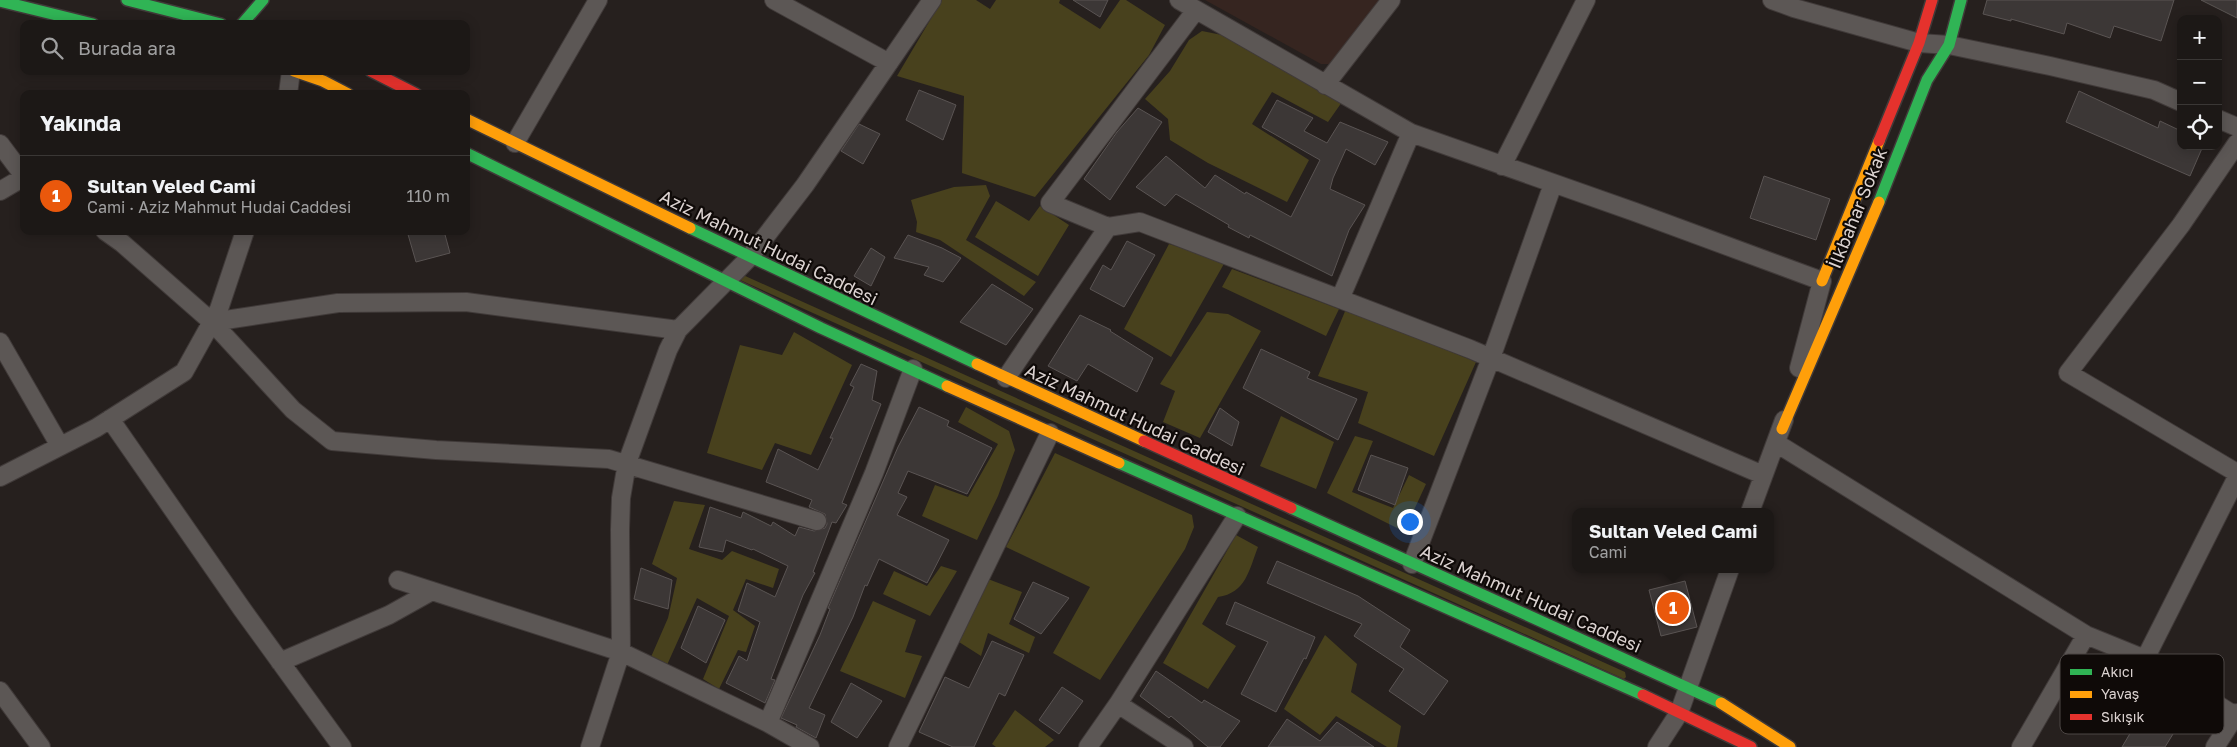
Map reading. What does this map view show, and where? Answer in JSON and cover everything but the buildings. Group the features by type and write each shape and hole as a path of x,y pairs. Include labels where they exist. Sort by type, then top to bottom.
{"street":[{"path":"127,0 205,20"},
{"path":"244,20 263,0"},
{"path":"515,143 598,0"},
{"path":"774,0 889,63"},
{"path":"590,747 622,652 620,530 621,498 627,463 668,350 678,330 749,258 805,185 932,0"},
{"path":"1179,0 1411,133 1635,212 1822,281 1779,436 1751,508"},
{"path":"1325,85 1391,0"},
{"path":"1502,166 1586,0"},
{"path":"1772,0 1794,8 1919,43 1949,45 2154,90 2177,100"},
{"name":"İlkbahar Sokak","path":"1822,281 1919,43 1932,0"},
{"name":"İlkbahar Sokak","path":"1779,436 1863,242 1927,80 1949,45 1961,0"},
{"path":"0,1 77,20"},
{"path":"240,20 241,8"},
{"path":"1196,10 1050,203 1108,227 1140,222 1491,358 1763,475"},
{"path":"289,90 291,75"},
{"path":"304,75 323,81 340,90"},
{"path":"379,75 408,90"},
{"name":"Aziz Mahmut Hudai Caddesi","path":"470,121 749,258 1006,378 1723,704 1790,747"},
{"path":"2222,121 2237,127"},
{"path":"1340,299 1411,133"},
{"path":"2237,143 2181,225 2068,373 2237,473"},
{"path":"0,144 20,171"},
{"path":"470,155 726,282 913,369 1237,516 1679,712 1751,747"},
{"path":"0,191 20,178"},
{"path":"1412,564 1491,358 1553,184"},
{"path":"1006,378 1108,227"},
{"path":"110,235 122,243 212,322 293,410 332,440 436,450 609,459 627,463 647,472 817,521"},
{"path":"0,477 110,419 184,372 219,309 245,235"},
{"path":"212,322 338,303 466,302 678,330"},
{"path":"0,342 60,446"},
{"path":"768,723 874,473 913,369"},
{"path":"110,419 280,662 342,747"},
{"path":"898,747 1050,432"},
{"path":"1779,436 2086,635 2131,654"},
{"path":"2148,654 2237,477"},
{"path":"1088,747 1118,704 1237,516"},
{"path":"1657,747 1679,712 1729,573"},
{"path":"398,580 622,652 768,723 789,743 810,747"},
{"path":"280,662 390,615 432,591"},
{"path":"2075,654 2086,635"},
{"path":"2021,747 2060,680"},
{"path":"0,691 41,747"},
{"path":"1118,704 1184,747"},
{"path":"2224,709 2236,716 2224,734"},
{"path":"2215,747 2224,734"}],"shaded area":[{"path":"942,0 976,0 990,9 996,0 1060,0 1059,3 1100,29 1120,0 1126,0 1165,25 1149,55 1035,197 962,173 964,96 897,76"},
{"path":"1205,0 1385,0 1335,64 1321,64"},
{"path":"1202,31 1222,35 1342,102 1328,122 1272,92 1252,124 1309,160 1287,202 1208,163 1170,140 1168,119 1145,99 1170,71 1189,40"},
{"path":"986,185 990,196 966,240 1036,282 1024,296 940,240 916,232 917,222 911,200 954,187"},
{"path":"996,201 1029,221 1040,206 1069,225 1038,276 975,237"},
{"path":"1169,244 1225,262 1171,357 1124,329"},
{"path":"1232,269 1339,309 1326,336 1222,287"},
{"path":"743,275 1625,672 1626,677 1624,679 740,280"},
{"path":"1346,309 1476,362 1434,456 1358,423 1368,392 1318,376"},
{"path":"1207,312 1228,314 1261,331 1200,438 1163,422 1175,391 1160,384"},
{"path":"794,332 852,365 811,455 775,443 762,470 707,453 740,345 782,355"},
{"path":"966,407 1009,431 1015,450 998,496 977,540 922,516 935,485 968,497 998,444 958,422"},
{"path":"1281,416 1334,442 1316,489 1260,466"},
{"path":"1355,436 1373,441 1352,492 1393,508 1409,475 1426,484 1408,523 1399,529 1327,493"},
{"path":"1055,453 1192,515 1194,527 1185,549 1100,680 1053,653 1090,587 1006,547"},
{"path":"674,501 705,505 689,549 722,560 732,551 779,569 773,588 746,579 733,610 755,626 746,652 738,650 719,689 703,679 729,616 697,598 667,665 651,657 668,618 677,578 652,564"},
{"path":"1236,535 1258,547 1249,572 1241,585 1235,591 1218,597 1202,624 1236,646 1208,689 1163,663"},
{"path":"941,566 957,571 930,616 883,594 894,571 927,586"},
{"path":"988,579 1022,592 1009,624 1035,637 1029,653 988,633 981,656 959,642"},
{"path":"873,601 916,620 905,652 922,656 905,698 840,671"},
{"path":"1325,635 1357,664 1351,692 1401,726 1397,747 1387,747 1336,716 1320,735 1284,709"},
{"path":"1015,710 1054,740 1045,747 996,747 992,744"}],"traffic: fast":[{"path":"127,0 205,20"},
{"path":"246,20 263,0"},
{"path":"1879,202 1927,80 1949,45 1961,0"},
{"path":"0,1 77,20"},
{"path":"470,155 821,328 947,386"},
{"path":"690,228 977,364"},
{"path":"1119,463 1643,695"},
{"path":"1291,508 1721,703"}],"traffic: slow":[{"path":"306,75 340,90"},
{"path":"470,121 690,228"},
{"path":"1822,281 1879,141"},
{"path":"1782,429 1879,202"},
{"path":"977,364 1144,441"},
{"path":"947,386 1119,463"},
{"path":"1721,703 1790,747"}],"traffic: jam":[{"path":"1879,141 1919,43 1932,0"},
{"path":"379,75 408,90"},
{"path":"1144,441 1291,508"},
{"path":"1643,695 1751,747"}],"place":[{"name":"Sultan Veled Cami","path":"1673,608"}]}
